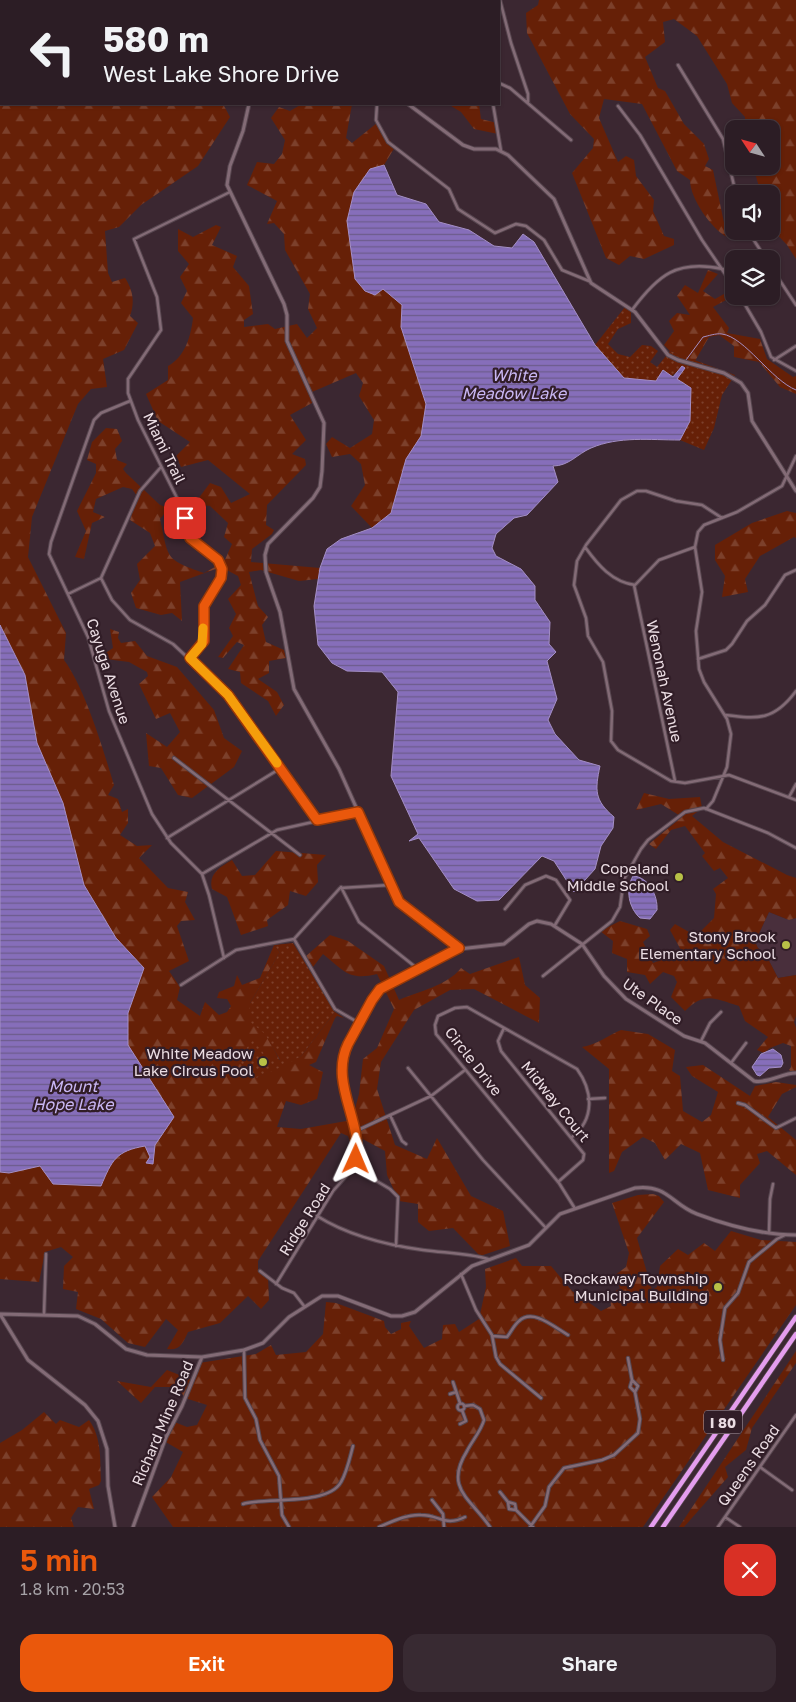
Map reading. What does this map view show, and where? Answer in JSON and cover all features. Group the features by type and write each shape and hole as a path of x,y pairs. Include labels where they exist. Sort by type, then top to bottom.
{"highway":[{"name":"I 80","path":"651,1527 796,1317"},
{"name":"I 80","path":"663,1527 796,1334"}],"street":[{"path":"500,0 511,43 525,85 528,102"},
{"path":"678,65 723,139 734,185"},
{"path":"500,83 528,102 571,140"},
{"path":"249,105 243,131 228,172 227,185 284,304 287,315 287,341 324,423 320,487 307,505 270,542 266,555 265,566 280,612 293,685 339,769 390,886 401,905 459,948"},
{"path":"376,105 376,120 385,138 449,189 458,209 495,233 516,224 526,226 544,240 562,270 589,281 632,310 664,350 678,360 724,374 743,385 749,399 752,421 786,478 796,491"},
{"path":"409,105 463,145 474,149 501,151 554,199 589,281"},
{"path":"493,105 501,151"},
{"path":"618,106 640,135 725,273"},
{"name":"Miami Trail","path":"190,658 204,641 204,606 221,578 222,569 218,560 190,538 180,504 130,401 128,379 158,337 161,323 157,297 134,238 230,192"},
{"path":"632,310 658,280 674,270 698,266 723,270"},
{"path":"780,281 796,305"},
{"path":"745,305 761,332 768,353 774,360 796,371"},
{"path":"774,360 796,346"},
{"name":"Cayuga Avenue","path":"130,401 102,413 94,420 51,542 50,554 88,637 109,711 152,814 167,838 202,874 224,958"},
{"path":"706,809 713,801 730,756 731,734 725,715 701,677 698,659 697,624 702,592 695,547 698,532 704,525 766,497 782,486 796,456"},
{"path":"68,594 101,578 140,491 161,467"},
{"path":"722,518 702,505 676,501 646,491 637,491 620,501 576,561 574,585 586,618 588,636 603,662 612,711 612,745 675,782 685,783 724,774 796,800"},
{"path":"585,547 600,566 612,576 624,583 634,585 642,580 648,570 659,560 695,547"},
{"path":"698,659 719,653 732,644 747,620 765,605 784,575 796,570"},
{"path":"101,578 112,600 130,620 168,640 190,658 228,695 317,820"},
{"name":"Wenonah Avenue","path":"634,585 675,782"},
{"path":"725,715 765,717 796,691"},
{"path":"174,758 300,855"},
{"path":"167,838 281,768"},
{"path":"789,797 796,784"},
{"path":"543,976 612,921 620,907 624,879 634,859 648,840 685,812 706,809 768,833 796,848"},
{"path":"202,874 272,833 317,820 358,812"},
{"path":"505,909 524,885 546,876 556,880 570,900 555,926"},
{"path":"181,985 242,949 294,939 341,887 390,886"},
{"path":"341,887 359,922 418,969"},
{"path":"396,1246 398,1197 390,1189 352,1167 358,1145 342,1083 344,1052 359,1023 380,989 459,948 504,944 533,922 544,921 582,944"},
{"path":"294,939 335,1008 359,1023"},
{"name":"Ute Place","path":"582,944 604,976 626,999 678,1033 701,1041 756,1082 784,1074 796,1074"},
{"name":"Circle Drive","path":"572,1137 587,1122 588,1099 586,1084 576,1069 467,1007 455,1008 438,1016 435,1025 436,1034 558,1182 574,1207"},
{"path":"701,1041 710,1023 720,1012"},
{"name":"Midway Court","path":"504,1028 498,1041 501,1051 582,1150 584,1158 558,1182"},
{"path":"731,1063 746,1043"},
{"path":"408,1068 487,1165 546,1227"},
{"path":"355,1131 431,1096 465,1070"},
{"path":"588,1099 605,1098"},
{"path":"738,1104 745,1104 776,1128 796,1118"},
{"path":"390,1115 402,1141 406,1144"},
{"name":"Ridge Road","path":"276,1284 333,1191 352,1167"},
{"path":"770,1234 770,1199 774,1184"},
{"path":"0,1314 71,1315 86,1319 100,1327 119,1346 135,1352 159,1357 202,1357 244,1350 264,1343 284,1321 304,1306 322,1296 333,1295 387,1315 402,1316 420,1309 460,1274 477,1264 524,1248 560,1214 574,1207 636,1188 654,1187 661,1189 688,1210 698,1214 770,1234 796,1235"},
{"path":"317,1216 343,1230 381,1243 465,1254 489,1260"},
{"path":"723,1360 720,1340 725,1308 738,1293 745,1269 754,1256 776,1238 786,1235"},
{"path":"44,1314 46,1254"},
{"path":"260,1271 276,1284 294,1294 304,1306"},
{"path":"460,1274 476,1310 492,1336 496,1357 500,1364 541,1398"},
{"path":"0,1314 28,1360 85,1405 98,1421 107,1449 108,1486 115,1527"},
{"path":"492,1336 507,1337 517,1322 527,1316 534,1316 568,1334"},
{"path":"244,1350 245,1398 256,1419 260,1440 279,1476 282,1514 289,1527"},
{"name":"Richard Mine Road","path":"133,1527 166,1437 182,1406 202,1357"},
{"path":"500,1492 508,1502 509,1508 516,1510 531,1526 545,1506 549,1487 564,1468 602,1460 614,1454 638,1434 640,1419 635,1392 630,1387 632,1380 628,1358"},
{"path":"632,1380 638,1386 635,1392"},
{"path":"453,1382 460,1403 464,1406 473,1405 480,1409 484,1420 458,1465 456,1478 462,1493 490,1527"},
{"path":"450,1394 456,1392"},
{"path":"460,1403 457,1407 462,1410 466,1421 460,1424"},
{"path":"462,1410 464,1406"},
{"name":"Queens Road","path":"718,1527 796,1415"},
{"path":"242,1504 255,1500 282,1501 304,1499 338,1487 342,1481 353,1446"},
{"path":"760,1467 792,1490"},
{"path":"432,1500 443,1514 444,1527"},
{"path":"508,1502 515,1504 516,1510"},
{"path":"379,1527 416,1515 427,1515 453,1523 465,1517"},
{"path":"726,1517 740,1527"}],"shaded area":[{"path":"769,912 789,920 796,918 796,975 778,978 766,955 758,948 755,942"}],"green space":[{"path":"539,0 796,0 796,259 780,238 780,185 758,185 756,175 780,175 780,120 745,120 745,117 732,103 727,84 697,36 674,19 663,22 665,42 645,57 658,88 665,91 684,124 704,144 709,159 705,166 713,170 725,236 703,213 694,196 690,180 677,171 642,104 604,99 599,118 618,162 626,156 634,160 636,176 654,200 653,211 664,236 674,239 674,245 644,259 630,256 619,265 606,258 572,173 593,148 594,139 570,114 527,33 526,13 538,5"},
{"path":"0,105 224,105 230,117 198,166 141,205 119,227 105,231 108,273 112,282 125,278 128,283 133,301 130,316 138,323 124,350 103,359 107,387 91,389 78,404 32,517 28,557 66,633 64,660 79,686 93,720 114,785 108,795 118,799 122,812 128,809 128,823 120,835 137,846 152,845 139,858 168,888 188,892 185,902 195,920 181,921 177,926 189,961 169,971 180,987 177,1000 200,1016 205,1002 219,1015 227,1012 231,1006 227,999 217,998 219,992 234,986 237,975 242,985 260,978 274,945 280,952 250,1003 280,1061 270,1062 256,1078 301,1056 335,1012 344,1018 337,1016 335,1018 316,1062 309,1065 323,1072 317,1099 301,1105 286,1101 277,1127 301,1129 352,1120 359,1094 363,1059 377,1048 394,1009 377,974 360,976 347,973 323,954 313,967 306,956 330,935 348,941 384,966 399,1000 441,984 461,968 470,974 519,957 525,985 540,998 539,1023 474,989 450,990 414,1010 381,1062 377,1089 395,1145 427,1159 437,1138 471,1196 503,1211 510,1246 480,1256 453,1228 429,1231 418,1222 418,1204 399,1201 387,1175 385,1151 357,1136 357,1151 353,1151 348,1136 341,1133 258,1261 258,1270 268,1277 269,1300 261,1309 248,1296 220,1323 188,1332 184,1340 175,1349 167,1349 178,1330 166,1319 145,1347 128,1343 101,1319 76,1309 78,1292 63,1289 64,1266 73,1257 61,1247 45,1252 39,1282 0,1279"},
{"path":"300,105 352,105 346,138 352,143 377,123 395,147 384,165 370,169 383,289 402,305 401,327 426,404 421,436 406,459 391,513 372,528 351,506 365,485 361,464 350,454 332,457 326,444 332,437 350,448 372,434 374,420 359,396 363,383 356,373 312,392 312,403 290,415 306,440 292,454 305,459 306,465 267,505 266,525 274,530 272,534 252,549 251,562 320,568 318,579 299,581 261,570 249,572 258,606 268,617 262,625 266,642 284,650 286,658 269,661 269,673 258,679 277,692 284,705 276,716 268,701 241,683 240,672 228,669 244,645 237,642 223,658 218,657 233,636 229,628 236,614 228,599 241,585 238,576 221,567 180,582 182,621 172,613 161,615 136,608 131,593 140,580 137,564 155,546 150,533 130,520 137,496 132,489 123,487 96,499 93,512 105,517 92,523 84,559 75,557 86,531 77,511 96,473 96,464 87,460 92,442 106,428 117,429 122,441 115,449 117,460 127,464 123,469 126,473 160,505 169,508 160,519 170,556 182,564 204,573 224,562 232,544 224,537 228,523 210,506 202,505 198,499 210,483 221,487 231,503 250,494 208,460 181,467 176,456 190,442 158,421 146,394 168,380 168,366 183,352 189,339 192,325 193,318 181,303 187,291 180,277 189,264 178,251 178,229 193,237 216,225 221,227 212,245 237,256 233,267 249,286 253,314 244,320 244,327 268,324 275,329 297,324 307,338 317,328 308,309 310,294 285,250 284,234 274,223 267,224 277,201 247,185 257,162 274,164 282,154 285,140 271,118 279,107 290,111"},
{"path":"450,105 479,105 481,119 497,123 498,134 474,129 461,112"},
{"path":"708,270 718,274 703,291 715,299 725,293 725,301 713,307 729,328 727,333 760,339 767,359 793,377 796,376 796,394 780,387 759,362 734,357 734,346 719,335 709,337 695,361 670,351 664,345 674,331 669,321 677,313 690,315 677,296 685,285 698,293"},
{"path":"625,307 631,312 631,323 618,329 608,344 618,354 630,357 642,345 651,346 658,351 650,362 657,367 670,351 735,375 722,395 714,428 704,450 680,440 690,421 691,388 677,379 685,368 682,366 676,373 663,380 649,381 624,378 595,345"},
{"path":"787,511 796,513 796,538 794,537 760,556 745,579 748,592 722,597 725,576 715,560 715,545 752,523"},
{"path":"110,629 119,632 118,638 121,643 135,641 147,656 177,667 214,710 224,738 242,751 234,767 192,798 178,795 161,768 149,766 146,733 167,747 180,732 170,713 156,719 139,684 148,676 147,672 129,662 98,658 113,648"},
{"path":"644,793 669,799 700,797 702,808 692,816 723,842 796,878 796,918 789,920 769,912 755,942 758,948 766,955 778,978 796,975 796,1016 794,1022 796,1028 796,1075 789,1070 791,1067 791,1046 783,1043 770,1048 764,1053 757,1050 768,1037 745,1021 739,1006 710,998 698,1001 685,1011 671,997 677,982 674,976 663,972 650,984 645,975 627,972 627,959 612,953 613,941 600,931 620,921 647,929 650,936 643,942 653,963 682,952 670,930 675,924 696,936 714,918 716,894 713,889 728,878 720,868 714,871 702,856 705,853 685,826 671,830 656,849 649,844 682,817 661,804 636,810"},
{"path":"276,851 326,855 317,865 318,882 306,896 290,891 288,905 267,920 268,926 241,935 227,897 212,889 213,875 219,868 232,860 242,876 255,875"},
{"path":"293,943 335,1012 301,1056 256,1078 237,1060 253,1040 270,1061 280,1060 265,1034 249,1021 250,1003 280,952 274,945"},
{"path":"621,1030 648,1034 675,1050 672,1071 680,1076 683,1111 702,1122 711,1115 718,1092 692,1076 686,1067 703,1065 750,1096 755,1086 776,1082 796,1085 796,1087 782,1094 768,1117 796,1140 796,1175 767,1151 757,1154 760,1163 740,1185 740,1198 708,1190 700,1153 681,1144 665,1160 655,1143 643,1137 622,1152 614,1171 609,1173 609,1069 582,1047 598,1042"},
{"path":"653,1194 659,1196 664,1202 637,1238 652,1290 657,1287 660,1266 678,1249 688,1255 704,1243 715,1251 731,1231 761,1240 796,1242 796,1305 643,1527 173,1527 152,1497 171,1477 183,1452 164,1441 172,1421 187,1427 197,1425 207,1405 188,1399 172,1387 155,1387 141,1403 117,1381 151,1387 167,1370 192,1380 199,1363 256,1354 271,1345 276,1355 306,1352 323,1334 326,1302 336,1303 384,1321 385,1327 391,1334 401,1329 401,1323 411,1321 409,1326 424,1348 442,1339 443,1325 455,1324 459,1332 479,1319 486,1287 485,1269 516,1258 522,1266 551,1266 572,1291 601,1311 611,1306 610,1295 620,1288 615,1275 626,1267 629,1253 612,1203 638,1195"},
{"path":"796,1351 796,1363 752,1428 746,1450 725,1467 728,1477 684,1527 679,1527"},
{"path":"44,1412 56,1424 60,1420 79,1427 89,1420 93,1427 100,1449 101,1481 99,1485 89,1489 94,1509 78,1507 71,1518 74,1527 0,1527 0,1443 22,1430"}],"water":[{"name":"White Meadow Lake","path":"384,165 397,195 426,204 439,222 469,230 494,246 512,248 523,234 534,242 595,345 624,378 656,381 663,370 673,377 682,366 685,368 677,379 691,388 690,421 680,440 624,440 602,444 586,450 564,464 553,466 558,482 527,515 514,518 496,534 492,548 496,556 521,569 535,586 535,600 550,622 549,644 556,652 547,661 557,699 548,720 555,734 579,760 600,766 597,782 599,800 614,817 613,828 601,846 595,869 574,892 554,861 542,856 499,900 477,901 454,889 419,838 409,841 418,834 391,776 398,692 382,672 347,671 332,663 318,645 314,606 320,568 327,549 341,539 372,528 391,513 406,459 421,436 426,404 401,327 402,305 383,289 375,295 365,291 355,279 347,221 354,192 370,169"},
{"name":"Mount Hope Lake","path":"0,625 25,675 37,743 63,803 84,885 116,938 144,968 128,1013 128,1045 174,1117 155,1145 153,1164 146,1163 150,1157 145,1146 127,1151 112,1163 101,1186 53,1184 40,1166 9,1173 0,1172"},
{"path":"633,876 644,880 654,893 657,910 650,919 640,918 633,909 629,899 629,887"},
{"path":"773,1049 781,1055 783,1063 781,1067 769,1068 760,1076 757,1075 752,1067 761,1054"}],"waterway":[{"path":"686,360 703,337 722,334 740,343 777,377 796,390"}],"slow traffic":[{"path":"203,628 204,641 198,651 190,658 228,695 277,763"}],"place":[{"name":"Copeland Middle School","path":"679,877"},
{"name":"Stony Brook Elementary School","path":"786,945"},
{"name":"White Meadow Lake Circus Pool","path":"263,1062"},
{"name":"Rockaway Township Municipal Building","path":"718,1287"}],"route":[{"path":"185,518 190,538 218,560 222,569 218,585 204,606 202,615 204,641 198,651 190,658 228,695 317,820 358,812 390,886 401,905 459,948 380,989 344,1052 342,1083 357,1139 356,1159"}]}
